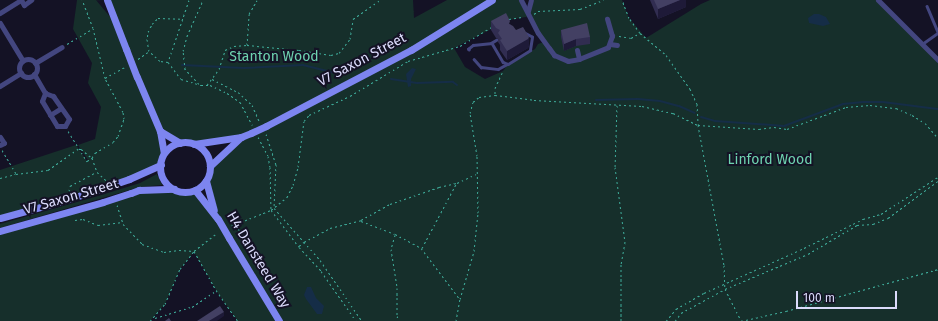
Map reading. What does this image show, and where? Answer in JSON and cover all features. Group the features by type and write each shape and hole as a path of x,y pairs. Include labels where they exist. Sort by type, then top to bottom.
{"street":[{"path":"0,13 21,0 24,5 31,0"},
{"path":"108,0 137,77 160,131 164,153 161,165 164,179 174,189 181,191 195,190 206,181 210,166 205,152 194,144 180,143 160,131"},
{"name":"V7 Saxon Street","path":"194,144 241,137 253,132 411,50 492,0"},
{"path":"522,0 538,33 554,55 568,61 579,59 604,50 610,44 611,38 607,19"},
{"path":"530,14 531,0"},
{"path":"878,0 938,60"},
{"path":"0,23 23,61"},
{"path":"610,44 617,45"},
{"path":"35,63 62,47"},
{"path":"578,50 579,59"},
{"path":"21,73 20,68 23,61 28,59 35,63"},
{"path":"35,63 36,70 34,74 45,93 53,96 69,119 65,126 57,126 50,115 42,101 45,93"},
{"path":"21,73 26,76 34,74"},
{"path":"0,86 21,73"},
{"path":"50,115 61,108"},
{"path":"0,137 4,143 0,146"},
{"name":"V7 Saxon Street","path":"210,166 241,137"},
{"path":"164,153 171,147 180,143"},
{"name":"V7 Saxon Street","path":"0,218 103,188 129,179 161,165"},
{"name":"H4 Dansteed Way","path":"206,181 216,216"},
{"name":"V7 Saxon Street","path":"0,231 103,202 139,190 174,189"},
{"name":"H4 Dansteed Way","path":"195,190 216,216 279,321"}],"lane":[{"path":"922,44 938,32 927,6"},
{"path":"520,32 532,37"},
{"path":"474,59 481,67 498,69 530,50 532,37 538,33"},
{"path":"469,50 468,49 473,44 492,43 497,40"},
{"path":"492,43 503,62 508,64"}],"path":[{"path":"65,126 87,161 92,158 95,153 113,142 118,136 124,120 123,112 105,78 93,28 82,0"},
{"path":"168,62 189,0"},
{"path":"199,85 185,69 183,51 187,36 203,0"},
{"path":"247,45 249,14 257,0"},
{"path":"207,85 219,69 225,50 234,46 247,45 299,50 331,56 340,53 350,39 353,19 380,0"},
{"path":"509,20 538,11 580,9 603,0"},
{"path":"622,0 629,18 640,33 666,55 690,89 698,104 698,125 724,265 724,284 741,321 786,311 938,269"},
{"path":"182,19 158,18 152,24 148,32 147,41 149,51 160,61 168,62 181,79 199,85 210,85 227,93 240,102 253,132 268,156 270,168 271,210 298,247 321,271 356,321"},
{"path":"230,227 271,210 287,197 298,167 304,121 309,115 350,96 408,61 460,46 495,26"},
{"path":"62,47 93,28"},
{"path":"611,38 618,36 631,38 640,33"},
{"path":"495,95 495,88 503,69 508,64"},
{"path":"212,79 238,92 252,105 263,127 276,164 274,208 320,260 362,321"},
{"path":"456,321 460,299 474,251 478,213 478,156 471,119 471,108 473,102 479,97 495,95 534,100 642,106 673,113 698,125 788,129 846,106 870,105 896,108 912,115 925,123 938,138"},
{"path":"617,104 614,167 625,242 621,264 621,321"},
{"path":"0,146 16,174"},
{"path":"79,149 92,158 97,172 106,181"},
{"path":"0,178 16,174 48,170 79,149"},
{"path":"66,200 70,186 97,172"},
{"path":"298,247 304,242 330,228 361,220 390,204 439,187 457,183 477,174"},
{"path":"666,321 676,309 724,284 804,248 863,219 881,214 896,206 938,177"},
{"path":"675,321 682,313 725,289 808,254 857,225 873,224 888,218 938,181"},
{"path":"421,248 457,183"},
{"path":"115,200 123,222 142,244 164,252 179,250 194,251"},
{"path":"75,220 84,219 98,225 123,222"},
{"path":"361,220 395,234 421,248 460,299"},
{"path":"236,224 249,250 242,260"},
{"path":"155,318 165,304 180,269 194,251 218,233"},
{"path":"395,234 391,250 397,288 397,316 400,321"},
{"path":"194,251 216,290 238,321"},
{"path":"150,321 155,318 192,307 216,290"}],"green space":[{"name":"Linford Wood","path":"77,0 96,0 116,24 107,0 413,0 414,18 447,0 521,0 528,11 531,0 622,0 629,18 646,38 710,0 878,0 938,60 938,321 238,321 219,295 194,252 180,269 165,304 150,321 0,321 0,231 139,190 195,190 214,212 206,181 210,166 240,138 194,144 180,143 160,131 164,153 161,165 137,177 0,218 0,170 76,145 87,161 92,157 88,160 78,145 95,139 101,107 88,83 92,63 73,29","holes":["531,16 544,42 538,44 535,49 508,64 503,71 485,79 465,67 454,48 509,20"]},
{"path":"157,174 162,185 140,187 0,228 0,224 140,183"}],"water":[{"path":"814,14 819,14 826,17 830,24 823,26 809,23 808,18"},
{"path":"412,68 416,69 411,79 411,86 408,87 406,74"},
{"path":"307,287 311,287 316,298 324,306 322,314 317,314 306,299 304,295"}],"building":[{"path":"654,0 680,0 658,9"},
{"path":"506,13 510,21 509,24 516,30 523,27 529,37 507,51 500,40 502,39 498,33 500,30 496,28 491,21"},
{"path":"587,23 590,37 576,39 564,44 561,30"},
{"path":"220,306 224,312 209,321 197,321"}],"waterway":[{"path":"182,65 244,68 303,65 336,73"},
{"path":"391,79 417,83 453,82 457,85"},
{"path":"596,100 638,99 660,101 679,106 695,113"},
{"path":"701,117 715,121 784,126 843,104 883,102 938,109"}],"park label":[{"name":"Stanton Wood","path":"274,57"}]}
